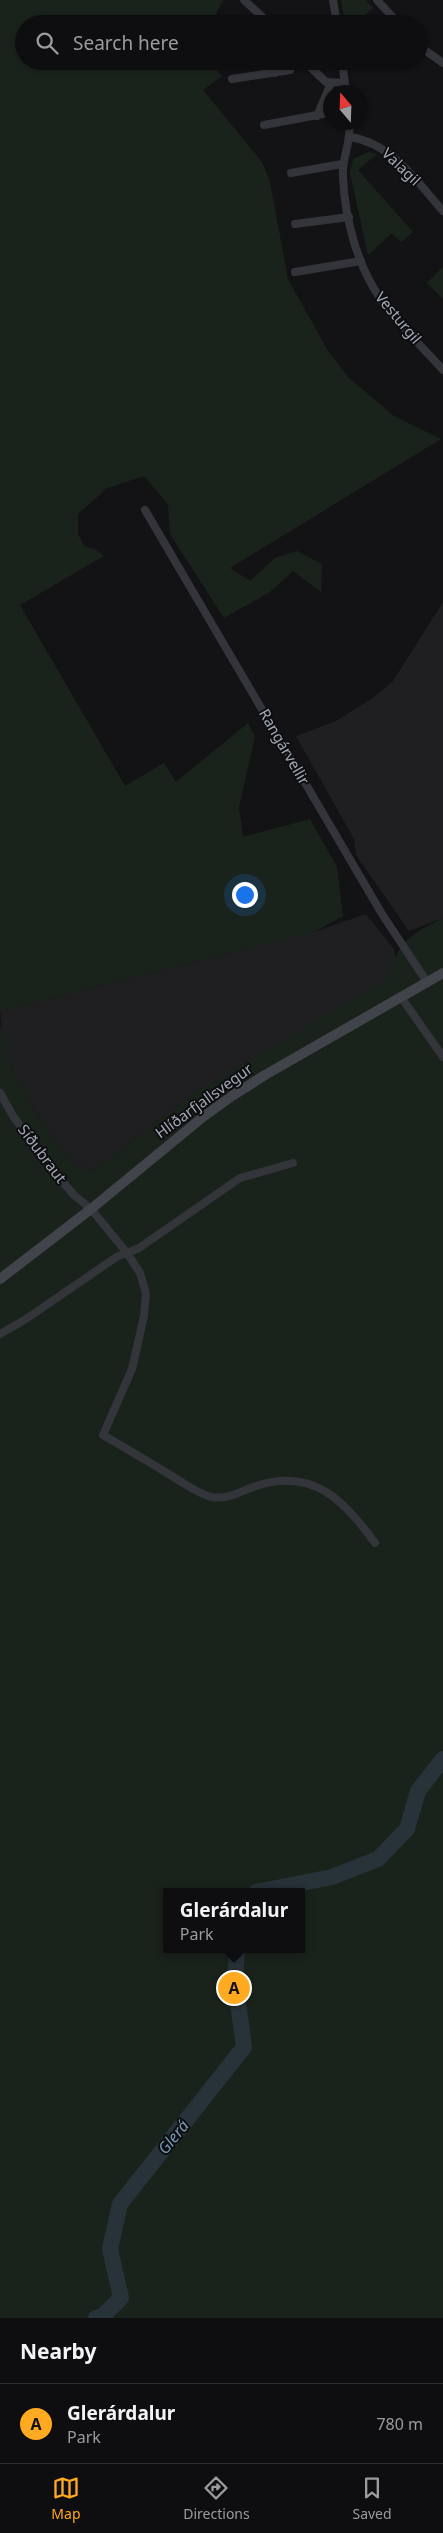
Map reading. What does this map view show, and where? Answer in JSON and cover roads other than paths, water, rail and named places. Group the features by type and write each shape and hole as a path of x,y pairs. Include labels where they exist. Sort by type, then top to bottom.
{"main road":[{"name":"Hlíðarfjallsvegur","path":"0,1279 91,1208 170,1142 232,1096 443,972"}],"street":[{"path":"244,0 260,15"},
{"path":"334,0 336,15"},
{"path":"377,0 391,15"},
{"path":"428,52 443,63"},
{"path":"232,79 290,70"},
{"path":"312,70 319,78 331,83 344,83 343,70"},
{"path":"317,116 331,83"},
{"path":"264,125 323,115"},
{"name":"Vesturgil","path":"350,130 350,137 342,164 349,217 361,261 380,298 443,370"},
{"name":"Valagil","path":"350,137 369,140 394,158 443,211"},
{"path":"291,173 342,164"},
{"path":"295,224 349,217"},
{"path":"295,272 361,261"},
{"name":"Rangárvellir","path":"144,510 382,914 427,982"},
{"path":"401,997 443,1058"},
{"name":"Síðubraut","path":"0,1093 13,1116 60,1179 74,1195 91,1208 127,1253 140,1273 146,1294 144,1316 132,1369 104,1435 208,1496 230,1497 254,1487 273,1482 292,1482 317,1488 347,1507 376,1543"},
{"path":"0,1334 26,1319 118,1256 139,1248 240,1178 293,1163"}],"waterway":[{"name":"Glerá","path":"276,1888 332,1877 378,1859 407,1829 418,1791 443,1759"},
{"name":"Glerá","path":"96,2318 103,2316 121,2298 110,2249 120,2204 244,2047 235,1980 237,1953"}],"place":[{"name":"Glerárdalur","path":"234,1988"}]}
